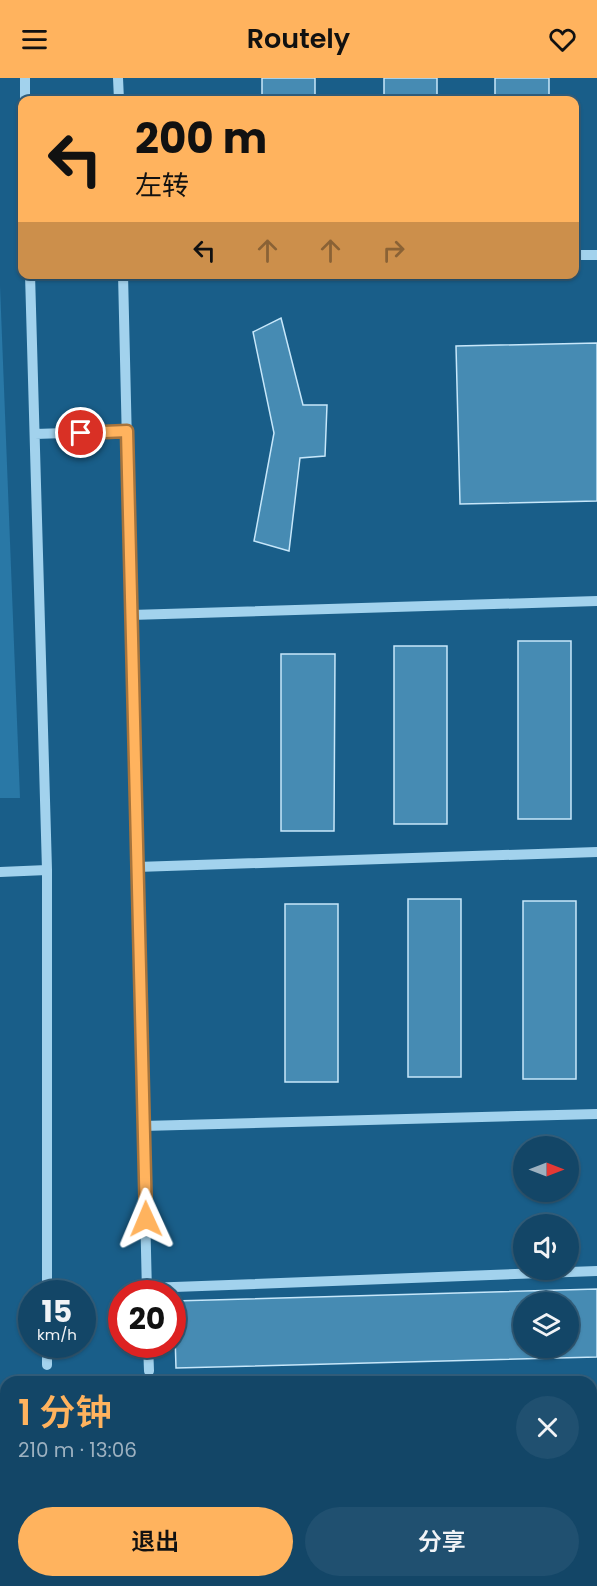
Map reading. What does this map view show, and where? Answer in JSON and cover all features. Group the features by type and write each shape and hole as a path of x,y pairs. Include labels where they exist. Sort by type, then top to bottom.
{"street":[{"path":"25,78 26,96"},
{"path":"118,78 119,96"},
{"path":"579,255 597,255"},
{"path":"30,279 47,870 47,1280"},
{"path":"123,279 147,1280"},
{"path":"35,434 127,431"},
{"path":"131,615 597,601"},
{"path":"137,867 597,852"},
{"path":"0,872 47,870"},
{"path":"143,1126 597,1114"},
{"path":"186,1289 597,1271"},
{"path":"47,1358 47,1365"},
{"path":"149,1358 149,1371"}],"shaded area":[{"path":"0,286 20,798 0,798"}],"building":[{"path":"262,78 315,78 315,96 262,96"},
{"path":"384,78 437,78 437,96 384,96"},
{"path":"495,78 549,78 549,96 495,96"},
{"path":"281,318 303,405 327,405 325,456 300,458 289,551 254,541 274,433 253,332"},
{"path":"597,343 597,501 460,504 456,346"},
{"path":"518,641 571,641 571,819 518,819"},
{"path":"394,646 447,646 447,824 394,824"},
{"path":"281,654 335,654 334,831 281,831"},
{"path":"408,899 461,899 461,1077 408,1077"},
{"path":"523,901 576,901 576,1079 523,1079"},
{"path":"285,904 338,904 338,1082 285,1082"},
{"path":"597,1289 597,1357 579,1357 579,1292 513,1292 513,1358 559,1358 176,1368 176,1358 186,1358 186,1301"}],"route":[{"path":"81,433 127,431 146,1219"}]}
